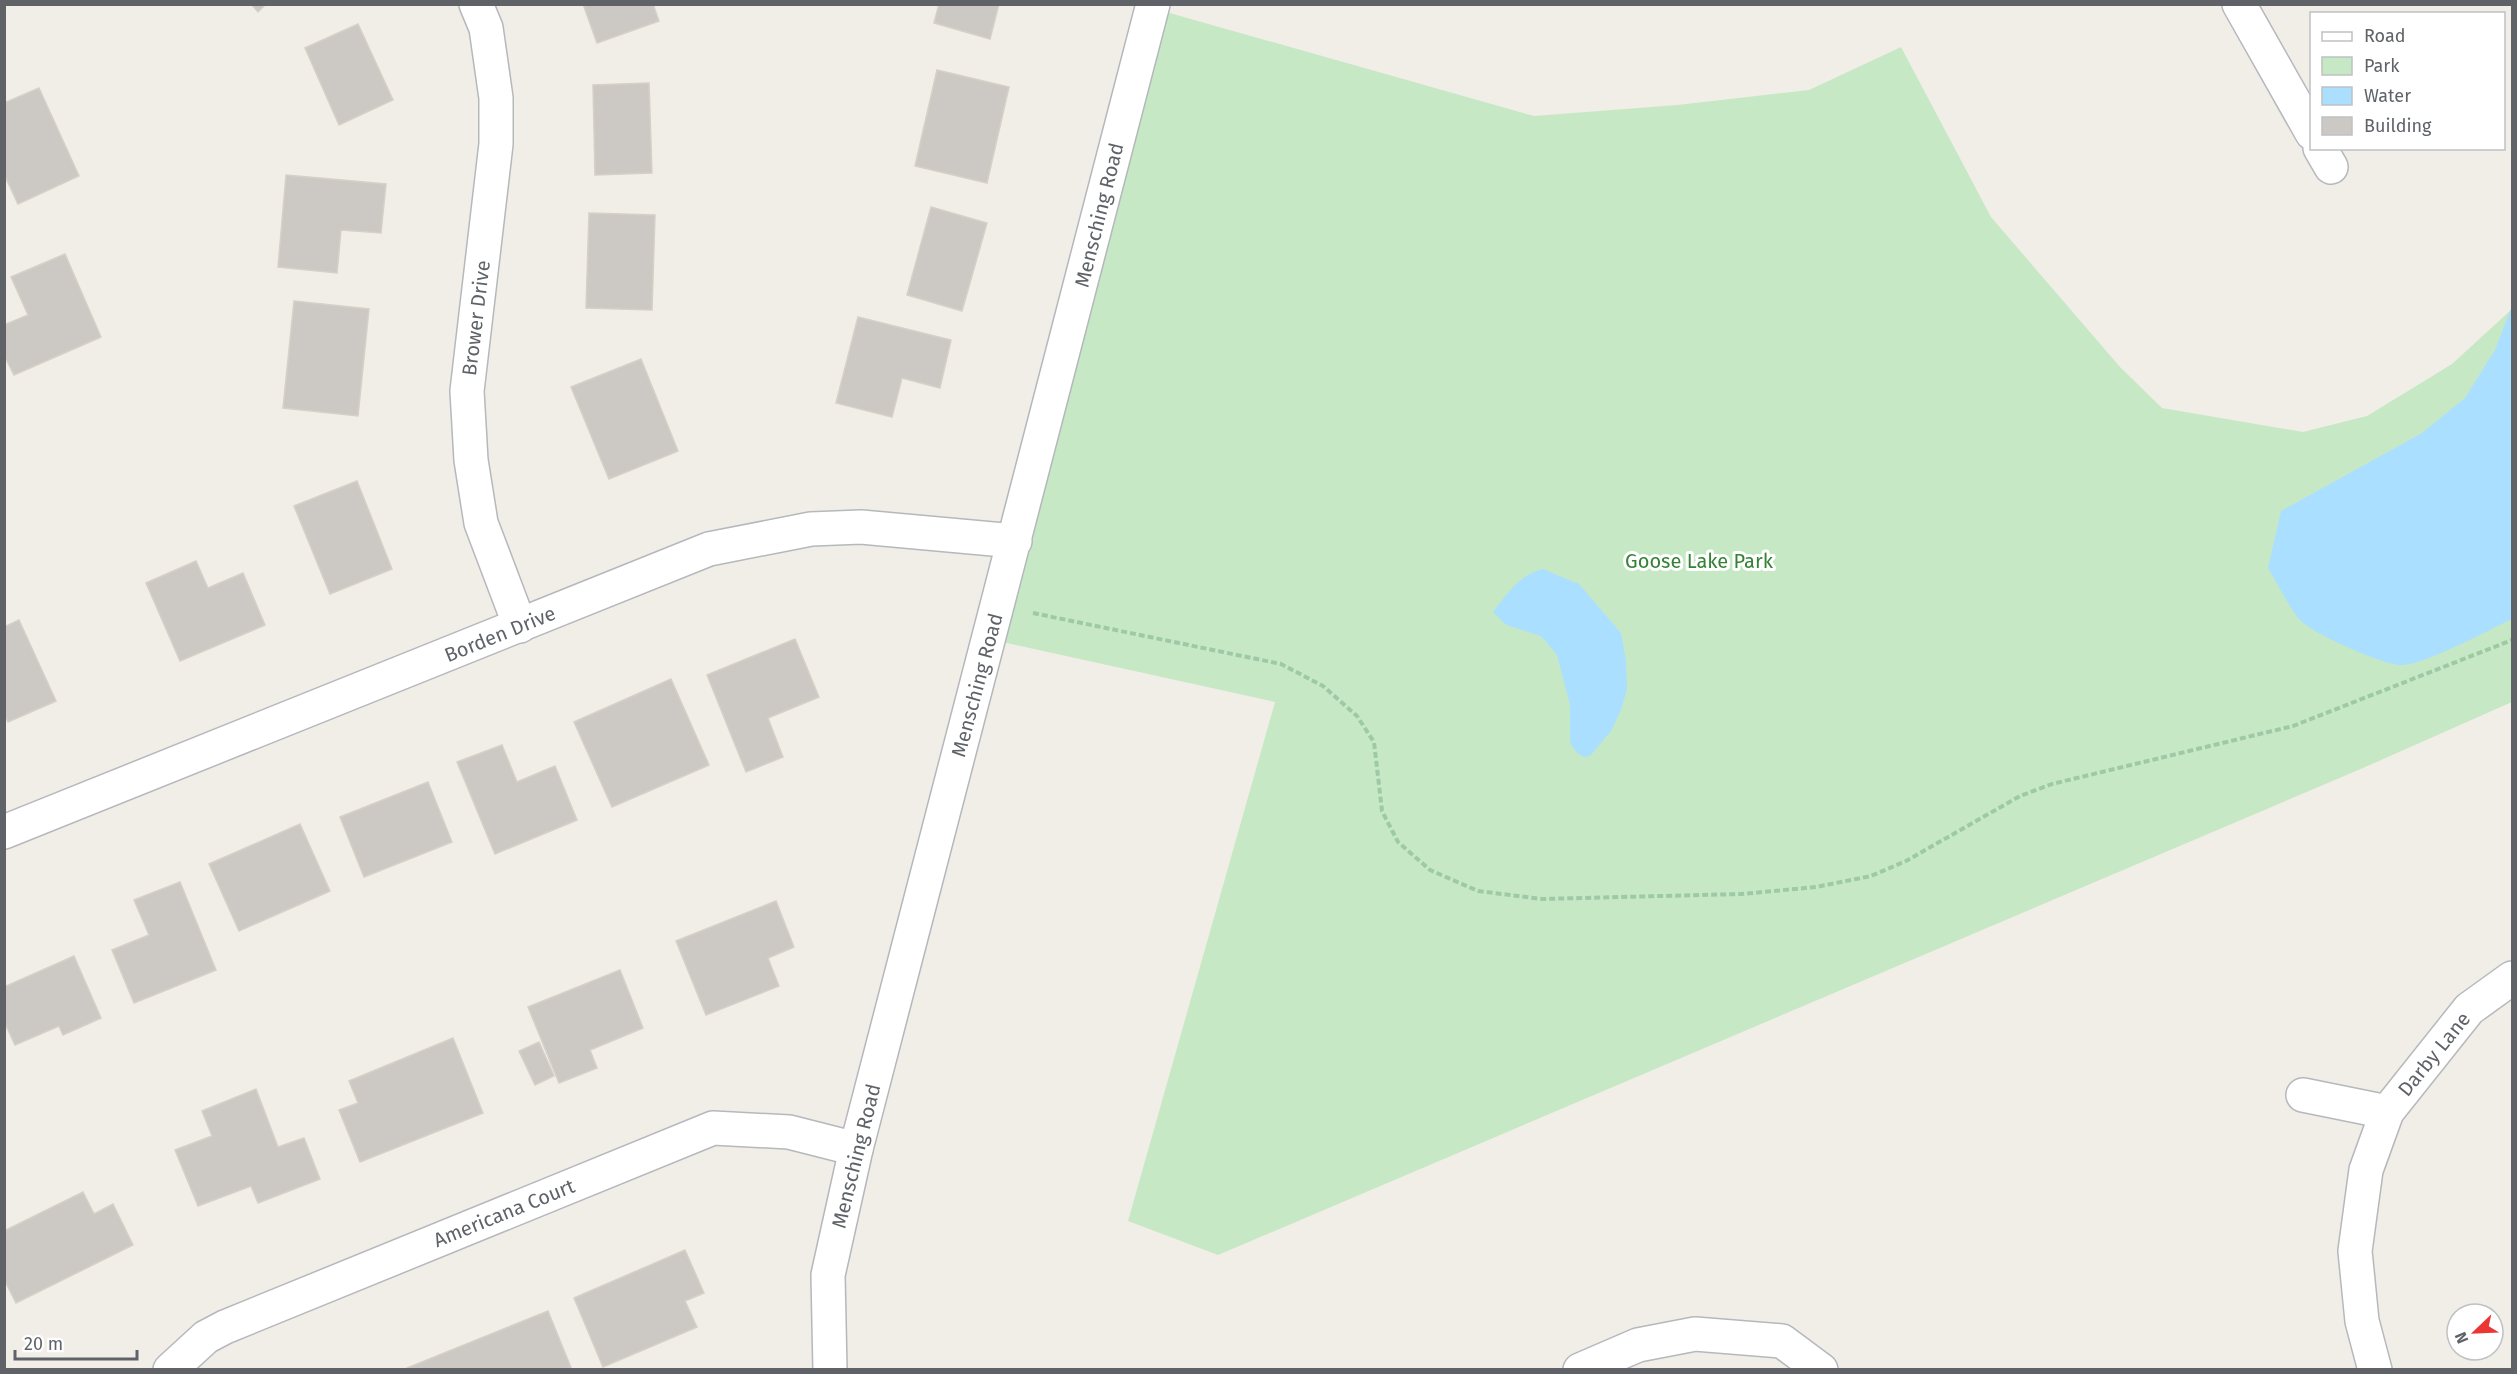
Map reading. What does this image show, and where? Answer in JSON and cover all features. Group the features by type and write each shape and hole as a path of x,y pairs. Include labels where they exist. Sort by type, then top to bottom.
{"street":[{"name":"Brower Drive","path":"476,4 486,28 496,98 496,132 467,391 471,460 481,523 520,626"},
{"name":"Mensching Road","path":"830,1370 828,1275 856,1149 1153,4"},
{"path":"2239,4 2310,129"},
{"name":"Borden Drive","path":"4,832 709,549 811,529 861,527 1015,541"},
{"name":"Darby Lane","path":"2375,1370 2362,1321 2355,1251 2366,1170 2387,1112 2469,1009 2512,978"},
{"path":"2302,1095 2387,1112"},
{"name":"Americana Court","path":"170,1370 206,1337 225,1327 713,1128 789,1132 856,1149"},
{"path":"1590,1365 1638,1345 1695,1334 1782,1341 1821,1370"}],"path":[{"path":"997,606 1281,664 1323,686 1357,716 1374,742 1382,811 1398,842 1430,870 1478,891 1542,899 1742,894 1816,887 1871,876 1906,861 2020,796 2052,784 2293,726 2512,640"}],"green space":[{"name":"Goose Lake Park","path":"1152,8 1534,116 1677,105 1809,90 1901,47 1991,217 2120,367 2162,408 2303,432 2367,416 2452,364 2512,309 2512,702 2363,768 1218,1255 1128,1221 1275,702 989,639"}],"water":[{"path":"2512,306 2512,619 2442,653 2403,665 2381,661 2310,628 2294,612 2268,568 2281,511 2422,433 2465,398 2495,350"},
{"path":"1543,569 1579,584 1621,633 1626,661 1627,689 1621,710 1611,731 1590,756 1584,757 1577,753 1570,743 1570,705 1557,655 1541,636 1506,625 1493,612 1521,580"}],"building":[{"path":"251,4 266,4 258,12"},
{"path":"583,4 653,4 659,21 597,43"},
{"path":"939,4 999,4 990,39 934,23"},
{"path":"358,24 393,100 339,125 305,48"},
{"path":"937,70 1009,87 987,183 915,166"},
{"path":"649,83 652,173 595,175 593,85"},
{"path":"39,88 79,176 18,204 4,174 4,103"},
{"path":"286,175 386,184 381,233 341,230 337,273 278,267"},
{"path":"931,207 987,223 962,311 907,295"},
{"path":"589,213 655,215 652,310 586,308"},
{"path":"65,254 101,337 14,375 4,355 4,325 28,315 11,277"},
{"path":"294,301 369,309 358,416 283,408"},
{"path":"858,317 951,340 940,388 902,378 892,417 836,403"},
{"path":"641,359 678,451 609,479 571,387"},
{"path":"357,481 392,569 330,594 294,506"},
{"path":"196,561 208,588 243,573 265,625 180,661 146,583"},
{"path":"19,620 56,701 8,722 4,714 4,627"},
{"path":"795,639 819,697 768,718 783,757 746,772 707,675"},
{"path":"671,679 709,765 612,807 574,722"},
{"path":"502,745 517,782 555,766 577,820 495,854 457,762"},
{"path":"428,782 452,842 364,877 340,817"},
{"path":"300,824 330,891 239,931 209,864"},
{"path":"180,882 216,970 134,1003 112,950 149,935 134,900"},
{"path":"776,901 794,947 768,958 779,986 706,1015 676,941"},
{"path":"74,956 101,1018 63,1035 59,1026 15,1045 4,1021 4,987"},
{"path":"620,970 643,1028 590,1050 597,1068 559,1083 528,1007"},
{"path":"453,1038 483,1113 360,1162 339,1110 358,1103 349,1081"},
{"path":"539,1042 554,1076 535,1085 519,1051"},
{"path":"256,1089 278,1147 304,1138 320,1179 258,1203 251,1186 198,1206 175,1150 212,1136 202,1111"},
{"path":"83,1192 94,1214 113,1204 133,1245 16,1303 4,1279 4,1231"},
{"path":"685,1250 704,1293 685,1301 697,1327 603,1367 574,1298"},
{"path":"548,1311 572,1370 407,1370 407,1368"}]}
